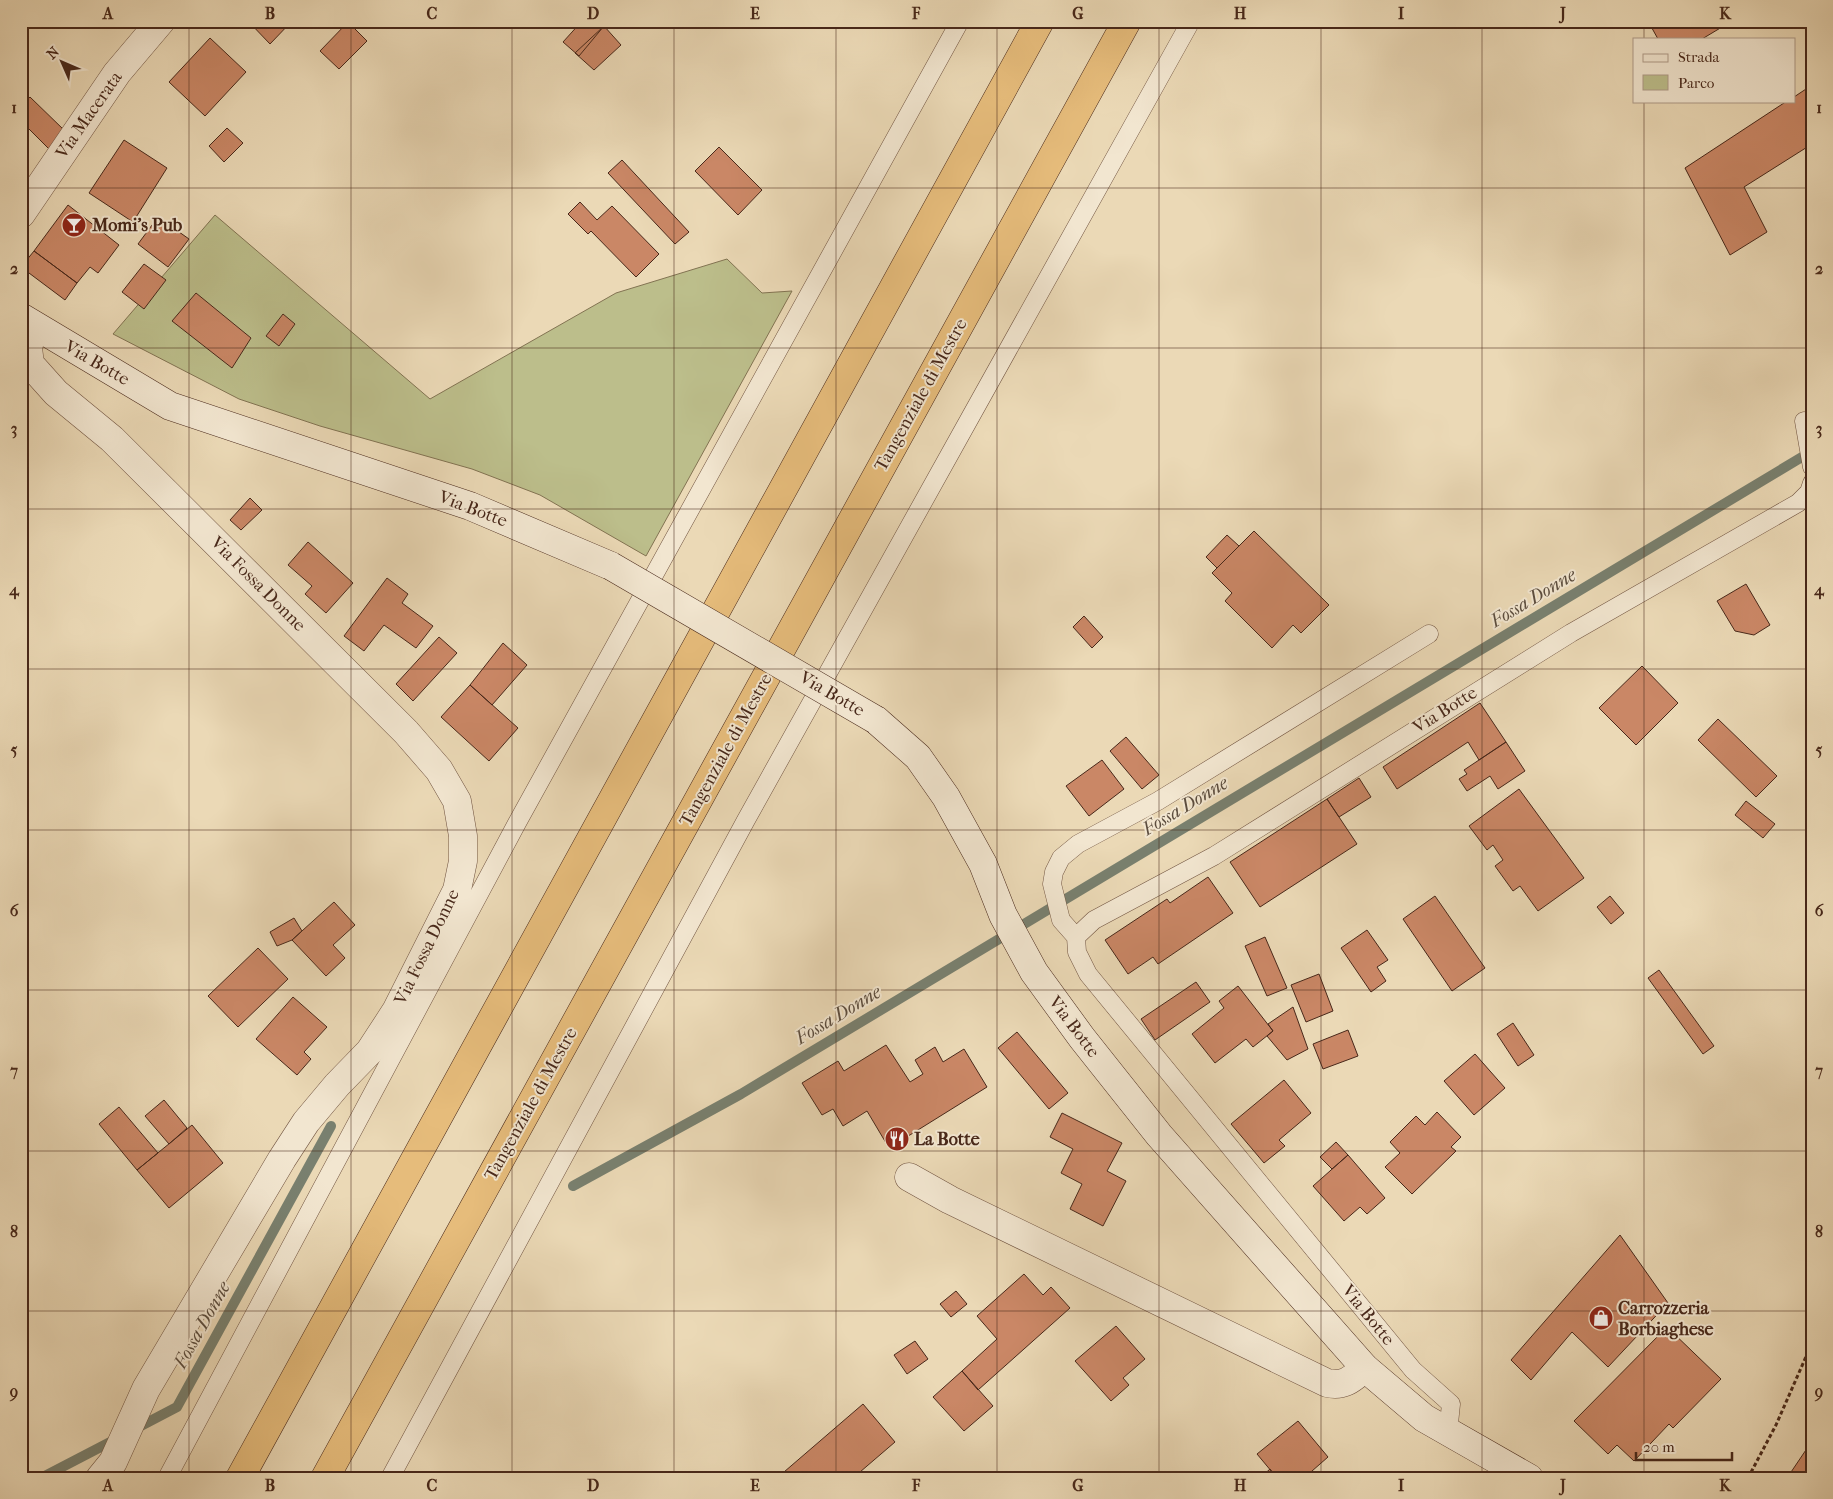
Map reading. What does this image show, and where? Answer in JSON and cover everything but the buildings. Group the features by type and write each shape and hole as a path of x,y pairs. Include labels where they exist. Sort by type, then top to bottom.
{"highway":[{"path":"240,1478 1040,21"},
{"name":"Tangenziale di Mestre","path":"325,1478 1126,21"}],"street":[{"name":"Via Macerata","path":"21,214 117,73 162,21"},
{"name":"Via Botte","path":"28,322 170,406 470,506 611,566 876,720 918,757 946,797 983,864 1003,915 1034,972 1159,1135 1365,1368 1406,1404 1448,1433 1529,1478"},
{"name":"Via Fossa Donne","path":"28,322 30,364 56,392 112,439 406,732 439,770 457,802 463,836 463,861 457,890 396,1011 370,1051 337,1085 301,1129 146,1389 106,1470"},
{"name":"Via Botte","path":"909,1177 1327,1382 1335,1384 1348,1382 1365,1368"}],"lane":[{"path":"167,1478 517,823 960,21"},
{"path":"390,1478 746,820 1191,21"},
{"path":"1804,421 1812,467"},
{"name":"Via Botte","path":"1076,937 1094,920 1214,856 1562,638 1798,504 1809,492 1812,483"},
{"name":"Via Botte","path":"1430,634 1158,801 1078,844 1061,858 1054,872 1052,884 1061,920 1076,937 1077,952 1088,974 1413,1370 1450,1404 1448,1433"}],"path":[{"path":"1748,1478 1776,1425 1812,1343"}],"green space":[{"path":"215,215 430,399 616,293 727,259 762,293 792,291 646,556 540,495 472,469 320,426 239,399 113,334"}],"waterway":[{"name":"Fossa Donne","path":"573,1186 741,1094 1812,451"},
{"name":"Fossa Donne","path":"133,1430 177,1407 331,1126"},
{"name":"Fossa Donne","path":"41,1478 118,1438"}],"place":[{"name":"Momi's Pub","path":"74,225"},
{"name":"La Botte","path":"897,1139"},
{"name":"Carrozzeria Borbiaghese","path":"1601,1318"}]}
